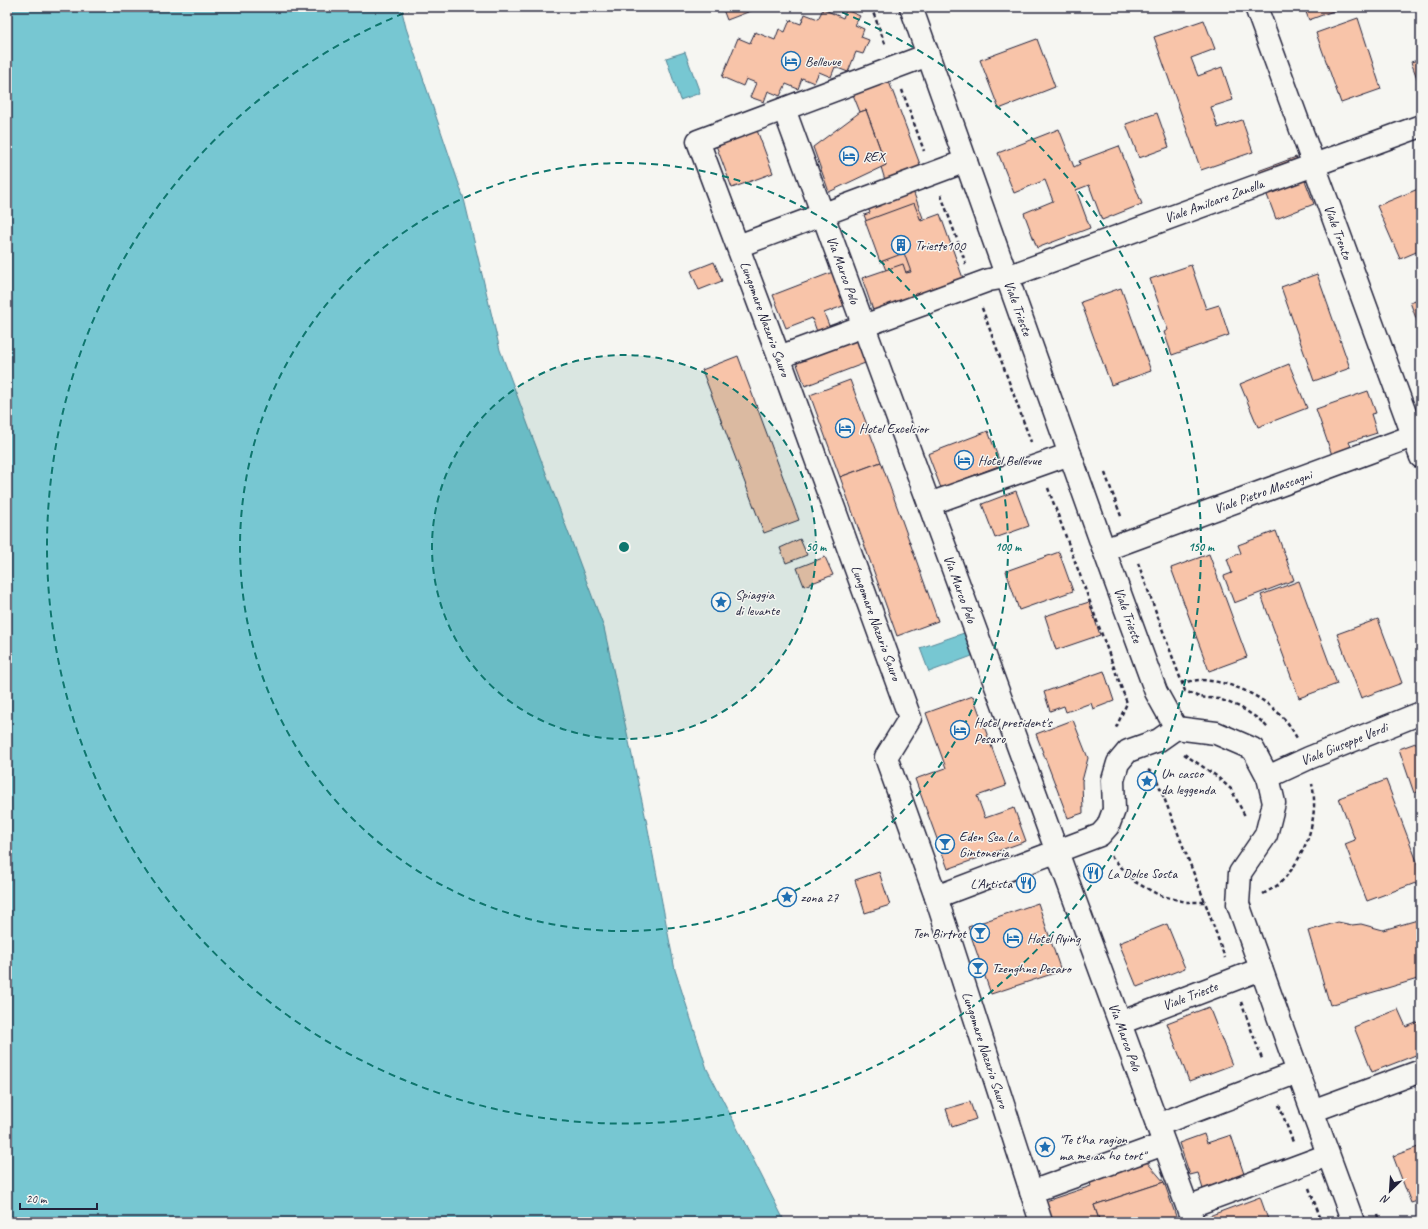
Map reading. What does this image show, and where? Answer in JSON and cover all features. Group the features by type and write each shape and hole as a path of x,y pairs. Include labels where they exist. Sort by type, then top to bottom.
{"street":[{"name":"Viale Trieste","path":"911,7 1156,692 1176,728"},
{"name":"Viale Trento","path":"1256,7 1314,166 1417,435 1421,457"},
{"path":"784,109 928,55"},
{"name":"Via Marco Polo","path":"784,109 1190,1215"},
{"name":"Lungomare Nazario Sauro","path":"784,109 698,141 779,357 910,718 886,757 936,897 1041,1222"},
{"name":"Viale Amilcare Zanella","path":"864,326 989,280 1007,277 1421,126"},
{"path":"738,246 966,161"},
{"path":"779,357 864,326"},
{"name":"Viale Pietro Mascagni","path":"1104,550 1417,435"},
{"path":"929,504 1070,454"},
{"name":"Viale Giuseppe Verdi","path":"1268,777 1309,758 1421,713"},
{"path":"936,897 1057,851 1104,843 1114,810 1113,780 1118,763 1128,751 1158,740 1176,728 1216,733 1253,750 1268,777 1274,803 1266,835 1240,873 1238,904 1353,1222"},
{"name":"Viale Trieste","path":"1120,1022 1261,969"},
{"path":"1312,1111 1421,1071"},
{"path":"1032,1192 1298,1072"},
{"path":"1190,1215 1328,1156"}],"path":[{"path":"871,7 1127,702"},
{"path":"1274,734 1260,720 1240,707 1219,699 1199,697 1185,691 1181,683 1199,680 1223,682 1247,692 1271,706 1288,723 1299,741 1293,742"},
{"path":"1128,751 1142,766 1155,775 1209,914"},
{"path":"1261,896 1278,885 1293,868 1305,846 1313,820 1315,796 1312,781"},
{"path":"1104,843 1116,863 1135,882 1159,895 1186,902 1205,902"}],"water":[{"path":"7,7 401,7 406,28 464,199 500,350 604,628 647,824 675,970 707,1069 785,1222 7,1222"},
{"path":"685,52 700,93 680,100 666,58"},
{"path":"964,633 972,656 929,672 920,648"}],"building":[{"path":"722,7 761,7 727,20"},
{"path":"1304,7 1344,7 1309,20"},
{"name":"Bellevue","path":"823,9 843,18 846,10 860,16 855,25 864,29 861,37 869,40 863,54 856,52 848,72 835,67 831,77 819,72 814,83 802,78 798,89 786,84 780,96 768,91 764,102 750,97 756,83 746,79 743,86 722,77 738,38 750,43 755,32 775,40 779,29 785,32 790,20 801,24 805,14 818,19"},
{"path":"1358,18 1381,89 1341,103 1316,33"},
{"path":"1204,20 1215,49 1191,58 1198,76 1222,67 1233,100 1211,107 1218,128 1242,120 1253,152 1201,170 1154,37"},
{"path":"1037,39 1055,87 999,109 980,60"},
{"path":"1421,59 1421,89 1411,62"},
{"path":"888,79 921,167 885,180 881,167 886,165 866,110 860,112 852,92"},
{"name":"REX","path":"866,110 886,165 829,192 813,147 860,112"},
{"path":"1157,113 1169,147 1139,158 1126,124"},
{"path":"752,117 773,173 732,188 711,132"},
{"path":"1059,129 1074,167 1080,164 1079,161 1119,146 1142,204 1102,220 1089,185 1076,190 1090,228 1037,248 1024,213 1053,201 1045,180 1014,193 998,153"},
{"path":"1296,157 1314,204 1276,219 1258,171"},
{"name":"Trieste100","path":"909,180 923,218 917,220 936,269 915,278 912,270 889,278 864,215 870,213 864,197"},
{"path":"1418,189 1421,196 1421,250 1400,259 1377,206"},
{"path":"914,203 921,221 940,214 964,281 876,319 862,278 903,264 906,273 911,272 904,253 880,262 865,221"},
{"path":"714,262 722,281 699,290 691,271"},
{"path":"1191,265 1206,309 1219,305 1229,335 1172,355 1164,332 1168,330 1150,279"},
{"path":"838,270 851,303 824,313 832,333 858,323 873,360 805,386 791,348 819,337 812,318 786,328 773,295"},
{"path":"1317,274 1350,368 1314,381 1281,287"},
{"path":"1121,288 1151,371 1111,385 1081,302"},
{"path":"1421,298 1421,332 1410,302"},
{"path":"738,356 799,520 764,533 702,370"},
{"path":"1289,364 1307,408 1258,427 1240,384"},
{"name":"Hotel Excelsior","path":"850,380 881,462 840,477 810,395"},
{"path":"1368,391 1376,413 1371,414 1377,433 1349,442 1353,451 1333,458 1316,409"},
{"name":"Hotel Bellevue","path":"988,431 1001,465 941,488 928,454"},
{"path":"881,462 938,621 897,636 840,477"},
{"path":"1016,491 1029,526 995,538 982,504"},
{"path":"1276,531 1294,580 1234,603 1224,576 1232,573 1227,559 1241,553 1238,545"},
{"path":"800,539 807,555 786,563 780,548"},
{"path":"1059,552 1073,591 1019,610 1006,571"},
{"path":"1209,554 1247,657 1209,671 1171,568"},
{"path":"825,557 833,575 804,586 797,568"},
{"path":"1299,581 1337,684 1299,698 1261,595"},
{"path":"1089,602 1100,635 1056,650 1045,616"},
{"path":"1378,619 1402,683 1361,698 1337,634"},
{"path":"1104,671 1114,701 1093,709 1091,703 1066,712 1064,706 1050,711 1044,692"},
{"path":"973,696 1006,786 977,796 985,818 1014,808 1026,841 948,869 915,779 946,768 926,713"},
{"path":"1073,720 1088,758 1082,781 1083,813 1068,818 1036,734"},
{"path":"1421,741 1421,791 1414,793 1399,749"},
{"path":"1386,780 1421,872 1421,881 1367,901 1345,844 1355,840 1339,798"},
{"path":"879,872 890,905 865,913 855,880"},
{"path":"1038,903 1061,971 991,994 968,927"},
{"path":"1421,919 1421,978 1330,1005 1308,931 1338,922 1352,925 1361,924 1383,930"},
{"path":"1167,924 1185,968 1137,987 1119,943"},
{"path":"1209,1007 1232,1065 1189,1081 1167,1023"},
{"path":"1398,1009 1406,1027 1421,1021 1421,1053 1372,1072 1354,1027"},
{"path":"970,1102 976,1119 952,1127 946,1109"},
{"path":"1204,1134 1207,1143 1231,1135 1244,1174 1203,1189 1198,1173 1190,1175 1179,1143"},
{"path":"1421,1146 1421,1200 1411,1203 1393,1156"},
{"path":"1146,1161 1164,1182 1094,1205 1100,1222 1050,1222 1043,1202 1091,1186 1089,1180"},
{"path":"1164,1182 1178,1222 1100,1222 1094,1205"},
{"path":"1260,1197 1269,1222 1211,1222 1209,1216"}],"place":[{"name":"Bellevue","path":"791,61"},
{"name":"REX","path":"849,156"},
{"name":"Trieste100","path":"901,245"},
{"name":"Hotel Excelsior","path":"845,428"},
{"name":"Hotel Bellevue","path":"964,460"},
{"name":"Spiaggia di levante","path":"721,602"},
{"name":"Hotel president's Pesaro","path":"960,730"},
{"name":"Un casco da leggenda","path":"1147,781"},
{"name":"Eden Sea La Gintoneria","path":"945,844"},
{"name":"La Dolce Sosta","path":"1093,873"},
{"name":"L'Artista","path":"1026,883"},
{"name":"zona 27","path":"787,897"},
{"name":"Ten Birtrot","path":"980,933"},
{"name":"Hotel flying","path":"1013,938"},
{"name":"Tzenghne Pesaro","path":"978,968"},
{"name":"\"Te t'ha ragion ma me an ho tort\"","path":"1045,1147"}]}
